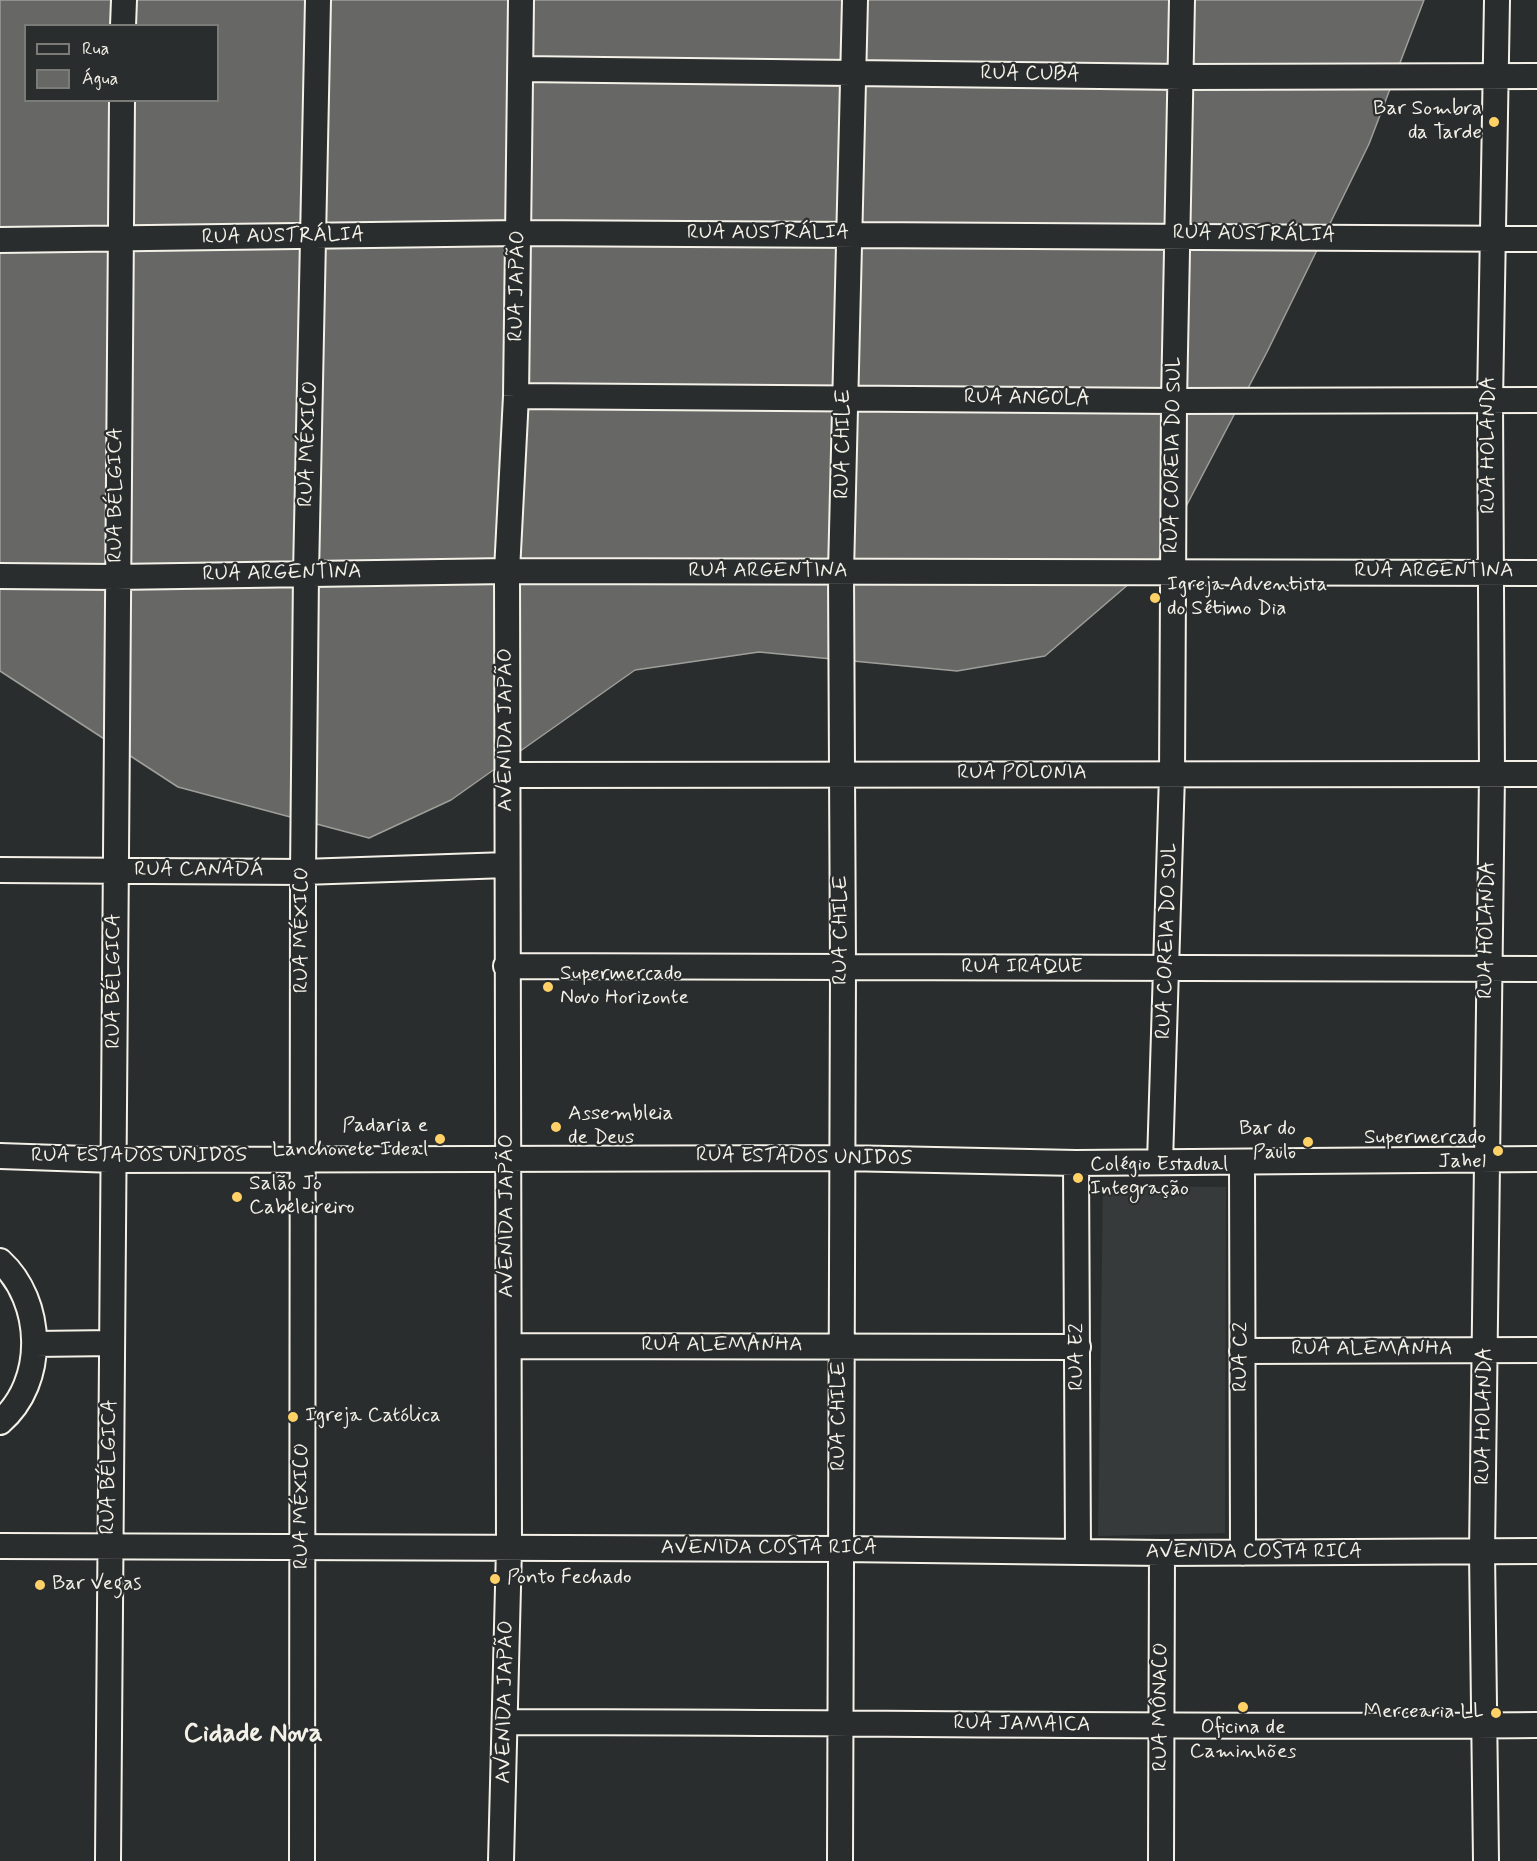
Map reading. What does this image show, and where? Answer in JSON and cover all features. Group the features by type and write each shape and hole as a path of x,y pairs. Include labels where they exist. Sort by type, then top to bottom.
{"street":[{"path":"123,24 124,0"},
{"name":"RUA MÉXICO","path":"303,1861 303,872 306,574 315,237 318,0"},
{"name":"RUA JAPÃO","path":"507,571 516,396 522,0"},
{"name":"RUA CHILE","path":"840,1861 843,968 840,773 841,572 855,0"},
{"name":"RUA COREIA DO SUL","path":"1160,1162 1168,967 1172,775 1174,401 1182,0"},
{"name":"RUA HOLANDA","path":"1486,1861 1482,1552 1486,1350 1487,969 1492,774 1489,573 1490,401 1497,0"},
{"name":"RUA CUBA","path":"522,69 1182,77 1537,76"},
{"name":"RUA BÉLGICA","path":"108,1861 109,1547 115,1160 116,577 122,102"},
{"name":"RUA AUSTRÁLIA","path":"0,240 519,233 1537,238"},
{"name":"RUA ANGOLA","path":"516,396 1174,401 1537,400"},
{"name":"RUA ARGENTINA","path":"0,576 116,577 507,571 1537,573"},
{"name":"AVENIDA JAPÃO","path":"501,1861 509,1548 507,571"},
{"name":"RUA POLONIA","path":"507,775 1537,774"},
{"name":"RUA CANADÁ","path":"0,870 303,872 507,865"},
{"name":"RUA IRAQUE","path":"507,966 1537,969"},
{"name":"RUA ESTADOS UNIDOS","path":"0,1156 115,1160 508,1157 842,1158 1076,1163 1537,1159"},
{"name":"RUA C2","path":"1242,1162 1243,1553"},
{"name":"RUA E2","path":"1076,1163 1078,1552"},
{"path":"0,1261 23,1291 32,1316 35,1344 31,1370 21,1396 0,1422"},
{"path":"35,1344 112,1343"},
{"name":"RUA ALEMANHA","path":"509,1346 1078,1347"},
{"name":"RUA ALEMANHA","path":"1242,1350 1537,1350"},
{"name":"AVENIDA COSTA RICA","path":"0,1546 841,1549 1162,1553 1537,1551"},
{"name":"RUA MÔNACO","path":"1161,1861 1162,1553"},
{"name":"RUA JAMAICA","path":"506,1722 839,1722 1162,1726 1537,1725"}],"shaded area":[{"path":"1103,1186 1226,1187 1225,1533 1098,1536"}],"water":[{"path":"0,0 1424,0 1369,144 1267,352 1159,558 1045,656 957,671 759,652 635,670 451,800 369,838 178,787 0,671"}],"place":[{"name":"Bar Sombra da Tarde","path":"1494,122"},
{"name":"Igreja Adventista do Sétimo Dia","path":"1155,598"},
{"name":"Supermercado Novo Horizonte","path":"548,987"},
{"name":"Assembleia de Deus","path":"556,1127"},
{"name":"Padaria e Lanchonete Ideal","path":"440,1139"},
{"name":"Bar do Paulo","path":"1308,1142"},
{"name":"Supermercado Jahel","path":"1498,1151"},
{"name":"Colégio Estadual Integração","path":"1078,1178"},
{"name":"Salão Jo Cabeleireiro","path":"237,1197"},
{"name":"Igreja Católica","path":"293,1417"},
{"name":"Ponto Fechado","path":"495,1579"},
{"name":"Bar Vegas","path":"40,1585"},
{"name":"Oficina de Caminhões","path":"1243,1707"},
{"name":"Mercearia LL","path":"1496,1713"}],"district":[{"name":"Cidade Nova","path":"253,1735"}]}
